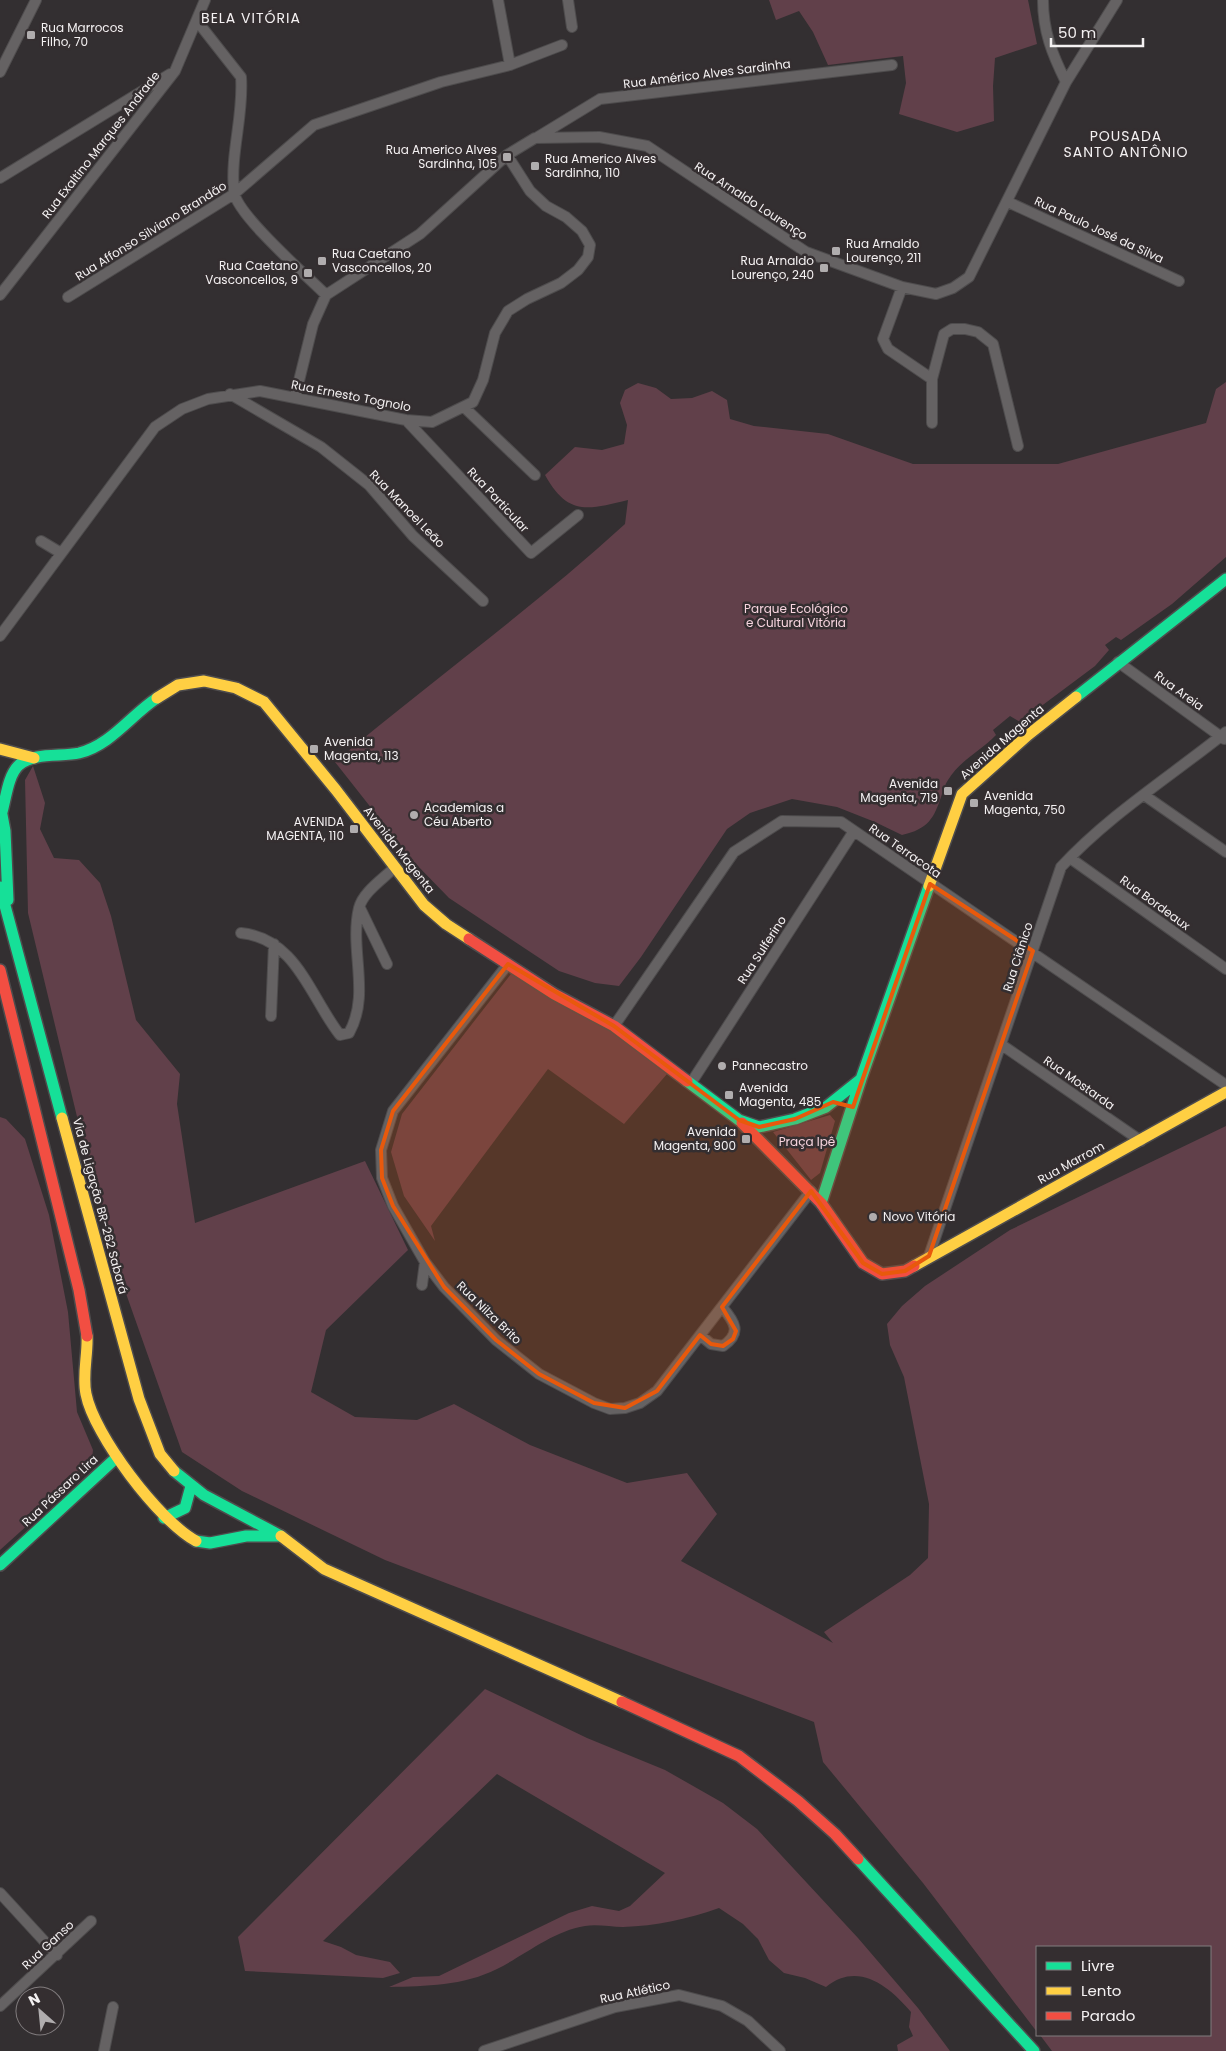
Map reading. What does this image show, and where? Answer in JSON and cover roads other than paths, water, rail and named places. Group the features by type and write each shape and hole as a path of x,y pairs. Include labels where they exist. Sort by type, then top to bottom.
{"main road":[{"name":"Avenida Magenta","path":"821,1203 862,1079 962,794 1028,735 1118,662 1226,579"},
{"name":"Avenida Magenta","path":"1,808 12,775 19,765 34,758 80,753 102,742 155,699 178,685 204,681 236,688 264,702 336,790 424,905 446,924 554,994 614,1026 739,1120 759,1127 794,1119 826,1107 862,1079"},
{"name":"Avenida Magenta","path":"0,749 34,758"},
{"name":"Via de Ligação BR-262 Sabará","path":"1,808 9,919"},
{"name":"Via de Ligação BR-262 Sabará","path":"0,888 130,1370 153,1438 164,1461 190,1486 281,1536 324,1569 684,1728 739,1756 798,1802 835,1834 1034,2051"},
{"path":"0,970 79,1290 87,1343 86,1394 117,1457 164,1518 184,1536 198,1542 214,1542 246,1536 281,1536"},
{"name":"Rua Marrom","path":"739,1120 811,1191 863,1263 882,1274 905,1271 1226,1092"},
{"path":"833,1102 842,1104 850,1118"},
{"name":"Rua Pássaro Lira","path":"0,1565 117,1457"},
{"path":"164,1518 180,1514 189,1504 190,1486"}],"street":[{"path":"0,72 36,0"},
{"name":"Rua Exaltino Marques Andrade","path":"0,296 175,71 205,0"},
{"path":"498,0 510,65"},
{"path":"568,0 572,27"},
{"path":"1043,0 1043,18 1050,50 1066,82"},
{"name":"Rua Arnaldo Lourenço","path":"535,138 599,137 647,146 742,212 806,252 902,287 936,294 953,288 969,277 1008,202 1066,82 1117,0"},
{"path":"197,22 241,77 235,144 234,194 247,216 326,295"},
{"name":"Rua Affonso Silviano Brandão","path":"68,297 234,194 314,126 440,82 510,65 562,45"},
{"name":"Rua Américo Alves Sardinha","path":"535,138 600,99 892,65"},
{"path":"0,178 175,71"},
{"path":"295,397 313,324 326,295 420,234 507,155 535,138"},
{"path":"507,155 530,191 546,206 566,216 582,231 590,245 588,257 561,283 527,299 508,311 495,333 483,380 473,402 465,408 535,475"},
{"name":"Rua Paulo José da Silva","path":"1008,202 1180,281"},
{"path":"902,287 883,339 888,349 932,379"},
{"path":"932,423 932,379 944,334 952,329 978,332 993,344 1018,446"},
{"name":"Rua Ernesto Tognolo","path":"0,636 155,427 182,409 230,394 260,391 406,420 432,422 465,408"},
{"name":"Rua Manoel Leão","path":"230,394 321,447 369,485 413,536 483,601"},
{"name":"Rua Particular","path":"406,420 531,553 578,515"},
{"path":"41,541 61,554"},
{"name":"Rua Areia","path":"1118,662 1224,736"},
{"name":"Rua Ciânico","path":"929,1256 1061,868 1070,858 1144,795 1224,736"},
{"path":"1144,795 1226,852"},
{"name":"Rua Terracota","path":"614,1026 734,852 782,821 841,822 930,884 1033,951 1226,1085"},
{"name":"Rua Sulferino","path":"691,1083 854,831"},
{"name":"Rua Bordeaux","path":"1070,858 1226,969"},
{"path":"241,933 259,935 274,944 309,984 327,1018 340,1035 348,1032 357,1018 359,993 357,941 359,907 370,891 394,868"},
{"path":"359,907 386,964"},
{"path":"271,1016 274,944"},
{"name":"Rua Nilza Brito","path":"508,964 393,1111 381,1150 382,1178 393,1206 425,1262 444,1287 496,1340 539,1374 610,1409 625,1408 640,1403 657,1391 811,1191"},
{"name":"Rua Mostarda","path":"1002,1045 1141,1141"},
{"path":"422,1285 425,1262"},
{"path":"700,1335 711,1344 723,1346 733,1339 736,1331 730,1316 722,1307"},
{"path":"0,1893 56,1955"},
{"name":"Rua Ganso","path":"0,2006 91,1921"},
{"name":"Rua Atlético","path":"484,2051 615,2007 679,1995 722,2006 748,2021 780,2051"},
{"path":"104,2051 113,2007"}],"place":[{"name":"Rua Marrocos Filho, 70","path":"31,35"},
{"name":"Rua Americo Alves Sardinha, 105","path":"507,157"},
{"name":"Rua Americo Alves Sardinha, 110","path":"535,166"},
{"name":"Rua Arnaldo Lourenço, 211","path":"836,251"},
{"name":"Rua Caetano Vasconcellos, 20","path":"322,261"},
{"name":"Rua Arnaldo Lourenço, 240","path":"824,268"},
{"name":"Rua Caetano Vasconcellos, 9","path":"308,273"},
{"name":"Avenida Magenta, 113","path":"314,749"},
{"name":"Avenida Magenta, 719","path":"948,791"},
{"name":"Avenida Magenta, 750","path":"974,803"},
{"name":"Academias a Céu Aberto","path":"414,815"},
{"name":"AVENIDA MAGENTA, 110","path":"354,829"},
{"name":"Pannecastro","path":"722,1066"},
{"name":"Avenida Magenta, 485","path":"729,1095"},
{"name":"Avenida Magenta, 900","path":"746,1139"},
{"name":"Novo Vitória","path":"873,1217"}],"district":[{"name":"BELA VITÓRIA","path":"251,18"},
{"name":"POUSADA SANTO ANTÔNIO","path":"1126,144"}],"park label":[{"name":"Parque Ecológico e Cultural Vitória","path":"796,616"},
{"name":"Praça Ipê","path":"807,1142"}]}
